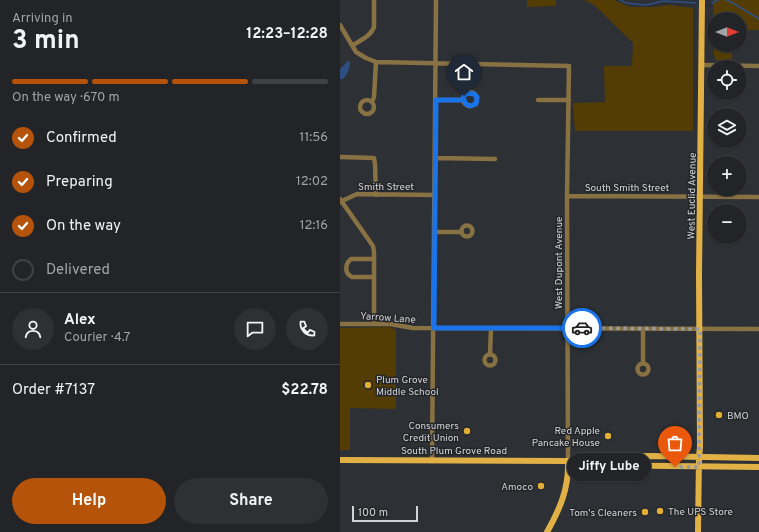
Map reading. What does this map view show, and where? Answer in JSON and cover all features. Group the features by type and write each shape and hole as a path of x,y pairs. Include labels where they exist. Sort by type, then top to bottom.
{"main road":[{"name":"West Euclid Avenue","path":"698,532 700,447 699,274 702,0"},
{"name":"South Plum Grove Road","path":"568,461 581,457 759,458"},
{"name":"South Plum Grove Road","path":"340,460 568,461 581,465 759,467"},
{"path":"547,532 558,513 564,494 568,475 568,461"}],"street":[{"path":"353,45 373,31 374,0"},
{"path":"432,460 434,195 436,158 436,0"},
{"path":"340,25 356,52 366,58 376,62 436,64"},
{"path":"340,36 345,33"},
{"path":"372,102 374,97 376,62"},
{"name":"West Dupont Avenue","path":"436,64 569,66 567,196 568,461"},
{"path":"702,65 759,66"},
{"path":"436,100 464,100"},
{"path":"538,100 569,100"},
{"path":"340,157 374,158 376,195"},
{"path":"436,158 495,159"},
{"name":"Smith Street","path":"340,201 357,194 434,195"},
{"name":"South Smith Street","path":"567,196 759,197"},
{"path":"340,201 373,246 374,324"},
{"path":"434,232 461,232"},
{"path":"374,259 351,259 346,264 347,273 352,277 374,277"},
{"name":"Yarrow Lane","path":"340,324 390,324 413,328 759,329"},
{"path":"490,354 491,328"},
{"path":"643,329 643,363"}],"shaded area":[{"path":"527,0 556,0 556,6 527,7"},
{"path":"584,0 614,0 630,7 654,7 669,5 693,8 693,131 575,131 573,103 605,102 604,66 632,66 633,43 594,5"},
{"path":"713,0 759,0 759,30 747,30 747,12 713,12"},
{"path":"714,52 732,52 732,60 716,60"},
{"name":"Plum Grove Middle School","path":"390,327 396,330 396,409 350,408 350,450 340,450 340,328"},
{"path":"608,470 608,482 580,482 581,472"}],"water":[{"path":"348,61 350,61 350,63 347,73 343,79 340,79 340,69"}],"waterway":[{"path":"620,0 626,3 646,5 663,1 696,3"},
{"path":"712,3 718,0"},
{"path":"726,0 759,19"}],"way so far":[{"path":"582,328 700,329 699,467 675,467"}],"place":[{"name":"Plum Grove Middle School","path":"368,385"},
{"name":"BMO","path":"719,415"},
{"name":"Consumers Credit Union","path":"467,431"},
{"name":"Red Apple Pancake House","path":"608,436"},
{"name":"Jiffy Lube","path":"675,467"},
{"name":"Amoco","path":"541,486"},
{"name":"The UPS Store","path":"660,511"},
{"name":"Tom's Cleaners","path":"645,512"}],"route":[{"path":"464,96 467,93 476,95 476,104 468,106 464,103 464,100 436,100 434,328 582,328"}]}
